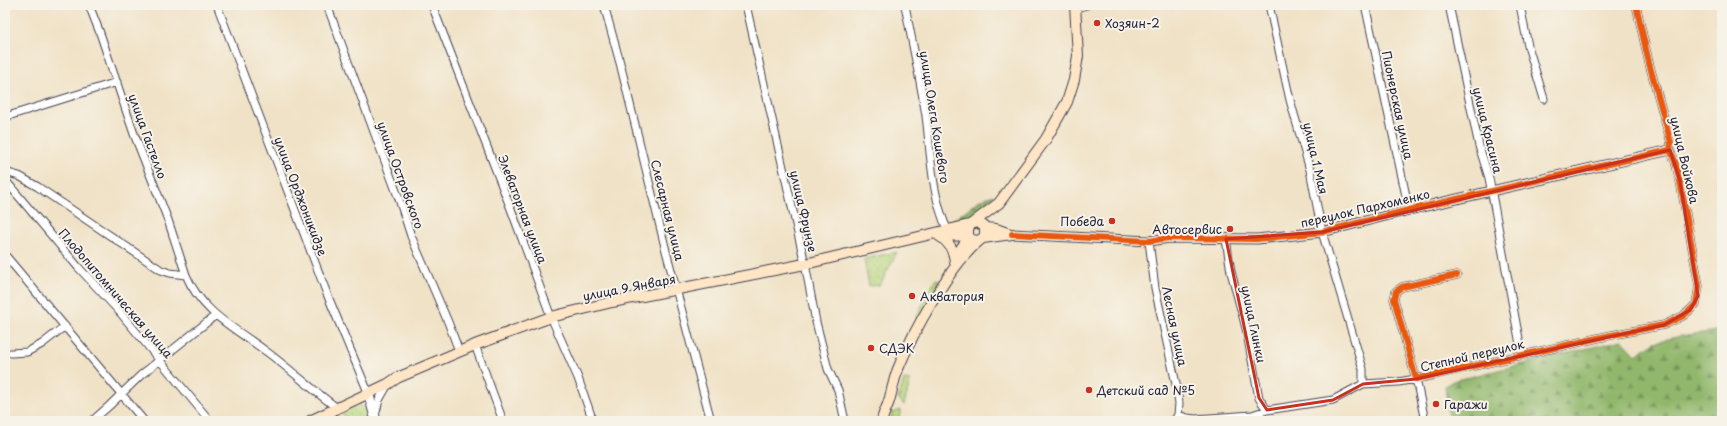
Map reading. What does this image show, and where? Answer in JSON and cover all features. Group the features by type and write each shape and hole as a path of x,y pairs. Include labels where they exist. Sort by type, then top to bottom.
{"main road":[{"path":"985,228 991,221 999,203 1046,140 1067,102 1074,80 1078,56 1075,7"},
{"path":"882,421 898,369 915,334 950,272 960,250 969,237 967,233 972,224 999,203"},
{"name":"улица 9 Января","path":"310,421 368,392 388,384 397,378 475,345 551,317 612,302 805,264 934,236 972,224"},
{"path":"950,272 986,233 982,224 972,224"},
{"name":"переулок Пархоменко","path":"985,228 996,229 1012,234"},
{"path":"934,236 969,237 975,241 1012,234"},
{"path":"934,236 945,239 950,245 955,262"}],"street":[{"name":"улица Гастелло","path":"89,5 134,134 168,220 192,290 216,315 239,334 266,351 337,408"},
{"name":"улица Орджоникидзе","path":"217,5 327,294 368,392"},
{"name":"улица Островского","path":"327,5 397,192 411,236 459,352"},
{"name":"Элеваторная улица","path":"432,5 551,317 578,378 594,421"},
{"name":"Слесарная улица","path":"604,5 626,85 666,251 711,421"},
{"name":"улица Фрунзе","path":"746,5 805,264 818,329 828,369 838,390 845,421"},
{"name":"улица Олега Кошевого","path":"905,5 921,84 934,185 943,221 948,231"},
{"path":"1075,7 1087,5"},
{"name":"улица 1 Мая","path":"1269,5 1290,100 1310,170 1322,232 1343,307 1363,369 1363,384"},
{"name":"Пионерская улица","path":"1367,5 1366,9 1371,36 1409,210"},
{"name":"улица Красина","path":"1448,5 1479,146 1489,178 1522,355"},
{"path":"1520,5 1528,46 1544,99"},
{"name":"улица Войкова","path":"1636,5 1649,63 1671,143 1670,150 1675,161 1680,181 1699,286 1696,304 1682,316"},
{"path":"5,117 117,82"},
{"name":"переулок Пархоменко","path":"1012,234 1149,241 1168,238 1274,238 1322,232 1491,190 1670,150"},
{"path":"5,172 19,176 38,187 161,270 186,275"},
{"name":"Плодопитомническая улица","path":"5,180 160,360 210,421"},
{"name":"улица Глинки","path":"1226,239 1231,272 1246,328 1259,398 1267,410"},
{"name":"Лесная улица","path":"1149,241 1155,288 1179,403 1176,418"},
{"path":"5,255 144,421"},
{"name":"Степной переулок","path":"1425,421 1416,379 1394,299 1396,291 1402,287 1457,275"},
{"path":"92,421 141,375 216,315"},
{"name":"Степной переулок","path":"1176,418 1195,419 1252,415 1267,410 1333,400 1363,384 1398,382 1416,379 1664,325 1682,316"},
{"path":"11,353 27,352 42,344 65,326"},
{"path":"475,345 503,421"},
{"path":"374,419 379,400 388,384"},
{"path":"368,392 374,419"},
{"path":"321,416 342,421"}],"highlighted area":[{"path":"1670,150 1680,181 1698,296 1690,310 1664,325 1416,379 1363,384 1333,400 1267,410 1259,398 1226,239 1322,232"}],"green space":[{"path":"994,195 974,218 958,224 953,220 980,200"},
{"path":"897,252 880,285 869,286 864,259"},
{"path":"936,279 941,281 921,320 916,317"},
{"path":"1722,330 1722,421 1449,421 1445,386 1453,381 1622,340 1636,355 1655,342 1681,336"},
{"path":"904,380 910,381 904,405 898,400"},
{"path":"358,404 367,410 370,421 354,421 343,415 342,411"},
{"path":"901,410 898,421 891,421 892,413"}],"cycle path":[{"path":"1457,275 1402,287 1396,291 1394,299 1416,379 1607,336 1664,325 1683,316 1696,304 1699,286 1680,181 1675,161 1670,150 1671,143 1649,63 1636,5"},
{"path":"1012,234 1149,241 1169,238 1257,239 1322,232 1409,210 1670,150"}],"place":[{"name":"Хозяин-2","path":"1097,23"},
{"name":"Победа","path":"1112,221"},
{"name":"Автосервис","path":"1230,229"},
{"name":"Акватория","path":"912,296"},
{"name":"СДЭК","path":"871,348"},
{"name":"Детский сад №5","path":"1089,390"},
{"name":"Гаражи","path":"1436,404"}]}
